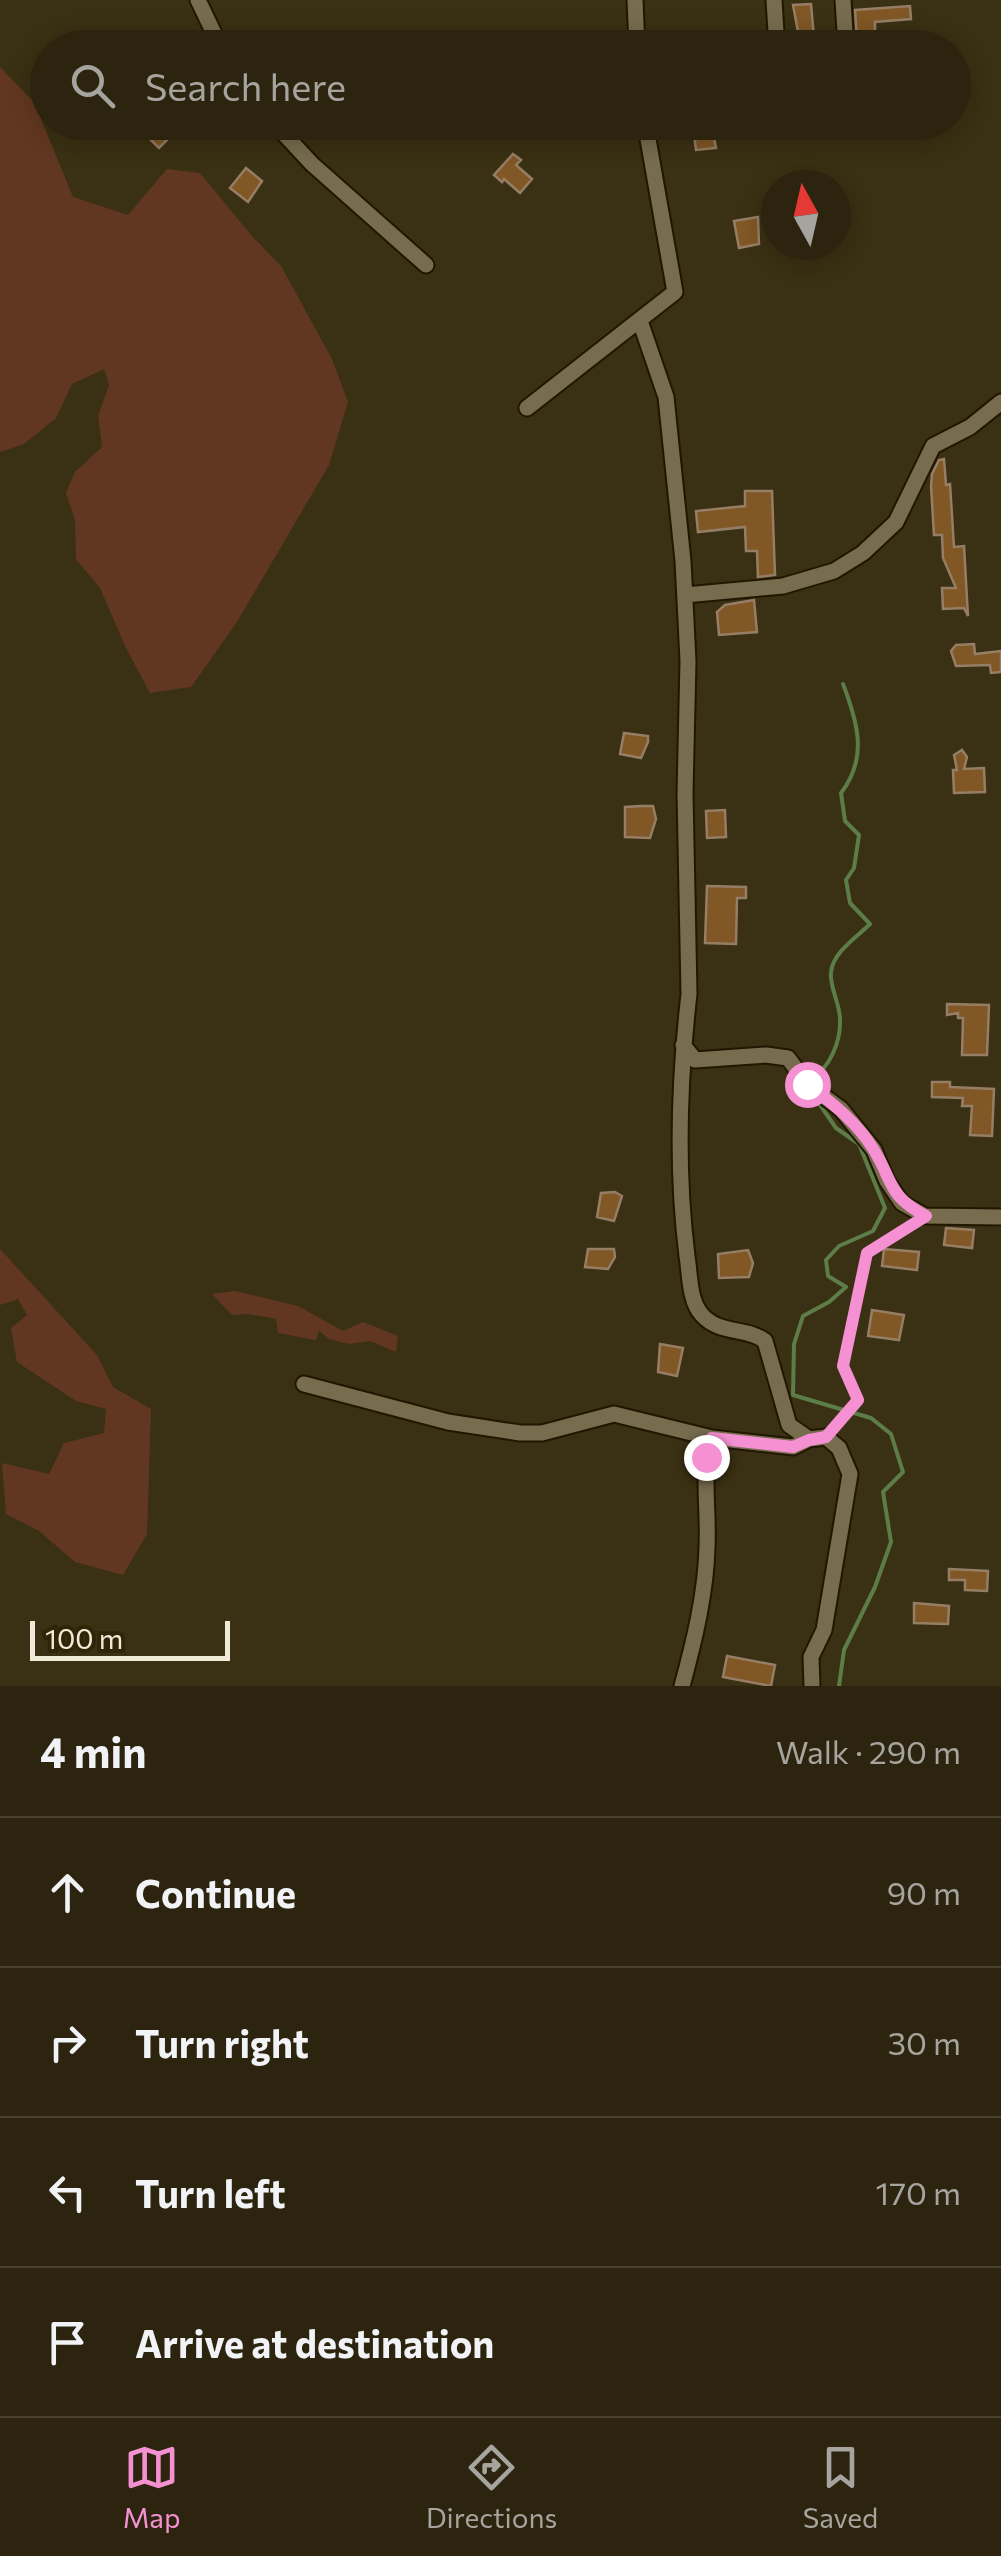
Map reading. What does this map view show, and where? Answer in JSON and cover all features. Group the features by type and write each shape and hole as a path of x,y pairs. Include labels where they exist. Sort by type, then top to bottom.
{"street":[{"path":"198,0 212,30"},
{"path":"636,0 637,30"},
{"path":"774,0 776,30"},
{"path":"843,0 845,30"},
{"path":"290,140 426,266"},
{"path":"527,408 674,292 648,140"},
{"path":"640,320 666,397 685,595 690,902 680,1133 682,1216 696,1307 717,1327 764,1341 789,1425 809,1440"},
{"path":"685,595 783,586 834,571 863,553 896,522 933,446 970,427 1001,402"},
{"path":"683,1046 696,1060 766,1055 788,1058 807,1084 841,1109 874,1150 902,1203 926,1216 1001,1217"},
{"path":"304,1384 448,1422 520,1433 542,1433 614,1414 712,1438 774,1447 793,1447 826,1437 839,1448 850,1474 824,1630 811,1657 812,1686"},
{"path":"682,1686 696,1630 708,1550 706,1457 712,1438"}],"path":[{"path":"826,1437 858,1400 843,1366 867,1253 926,1216"}],"shaded area":[{"path":"0,67 30,98 30,140 50,140 73,197 128,215 167,169 200,173 281,266 332,359 348,402 329,465 237,622 191,687 150,693 100,588 76,559 75,520 66,493 75,472 102,447 98,416 109,385 104,369 72,384 56,418 24,444 0,452"},
{"path":"0,1249 97,1355 113,1387 151,1409 147,1534 123,1575 75,1562 39,1531 6,1514 2,1463 49,1474 64,1443 104,1433 106,1409 76,1401 17,1362 11,1328 27,1315 18,1299 0,1305"},
{"path":"235,1291 298,1306 343,1331 363,1322 398,1336 396,1352 370,1341 349,1344 329,1339 319,1331 316,1340 278,1333 276,1319 232,1315 212,1294"}],"building":[{"path":"811,4 813,30 798,30 793,5"},
{"path":"910,6 911,19 875,22 875,30 856,30 855,10"},
{"path":"151,140 167,140 159,148"},
{"path":"695,140 714,140 716,148 696,150"},
{"path":"513,154 521,160 516,165 532,179 520,193 494,175"},
{"path":"246,168 262,181 248,202 230,188"},
{"path":"758,217 759,244 739,248 734,221"},
{"path":"944,459 946,485 950,484 954,547 964,546 968,616 964,608 943,609 942,588 956,588 943,558 942,535 934,535 932,474 939,460"},
{"path":"745,491 772,491 775,575 758,577 757,551 746,551 745,527 698,532 696,511 745,506"},
{"path":"754,600 757,632 719,635 717,612 725,605"},
{"path":"974,644 975,654 1001,651 1001,672 991,673 990,665 956,666 951,651 956,645"},
{"path":"624,733 648,736 641,758 620,754"},
{"path":"962,750 967,757 964,769 984,768 985,792 954,793 954,755"},
{"path":"653,806 656,819 650,838 625,837 625,807"},
{"path":"725,810 726,837 707,838 706,811"},
{"path":"707,886 746,887 746,898 737,898 736,944 705,943"},
{"path":"947,1004 989,1005 987,1055 962,1055 963,1018 958,1018 958,1013 947,1015"},
{"path":"932,1082 994,1089 992,1136 970,1135 972,1106 962,1106 963,1098 932,1097"},
{"path":"601,1193 622,1196 614,1221 597,1217"},
{"path":"946,1228 974,1230 972,1248 944,1245"},
{"path":"588,1249 614,1249 615,1257 608,1269 585,1267"},
{"path":"884,1249 919,1252 917,1270 882,1266"},
{"path":"748,1250 753,1263 749,1277 719,1278 718,1254"},
{"path":"872,1310 904,1315 899,1340 868,1336"},
{"path":"660,1344 683,1348 677,1376 658,1372"},
{"path":"949,1569 988,1571 987,1591 965,1590 965,1580 949,1580"},
{"path":"914,1603 949,1606 948,1624 914,1623"},
{"path":"727,1656 775,1665 771,1686 723,1677"}],"waterway":[{"path":"810,1079 829,1061 839,1036 840,1013 831,977 833,965 841,951 870,924 850,903 846,880 854,868 859,835 845,821 841,793 855,767 858,740 843,684"},
{"path":"802,1083 797,1085 799,1090 808,1094"},
{"path":"816,1099 836,1128 859,1144 885,1208 873,1231 839,1246 826,1260 828,1276 846,1287 803,1316 794,1344 793,1395 871,1418 891,1434 903,1472 883,1492 891,1542 875,1587 844,1650 839,1686"}],"route":[{"path":"706,1457 712,1438 793,1447 826,1437 858,1400 843,1366 867,1253 926,1216 902,1203 874,1150 841,1109 807,1084"}]}
